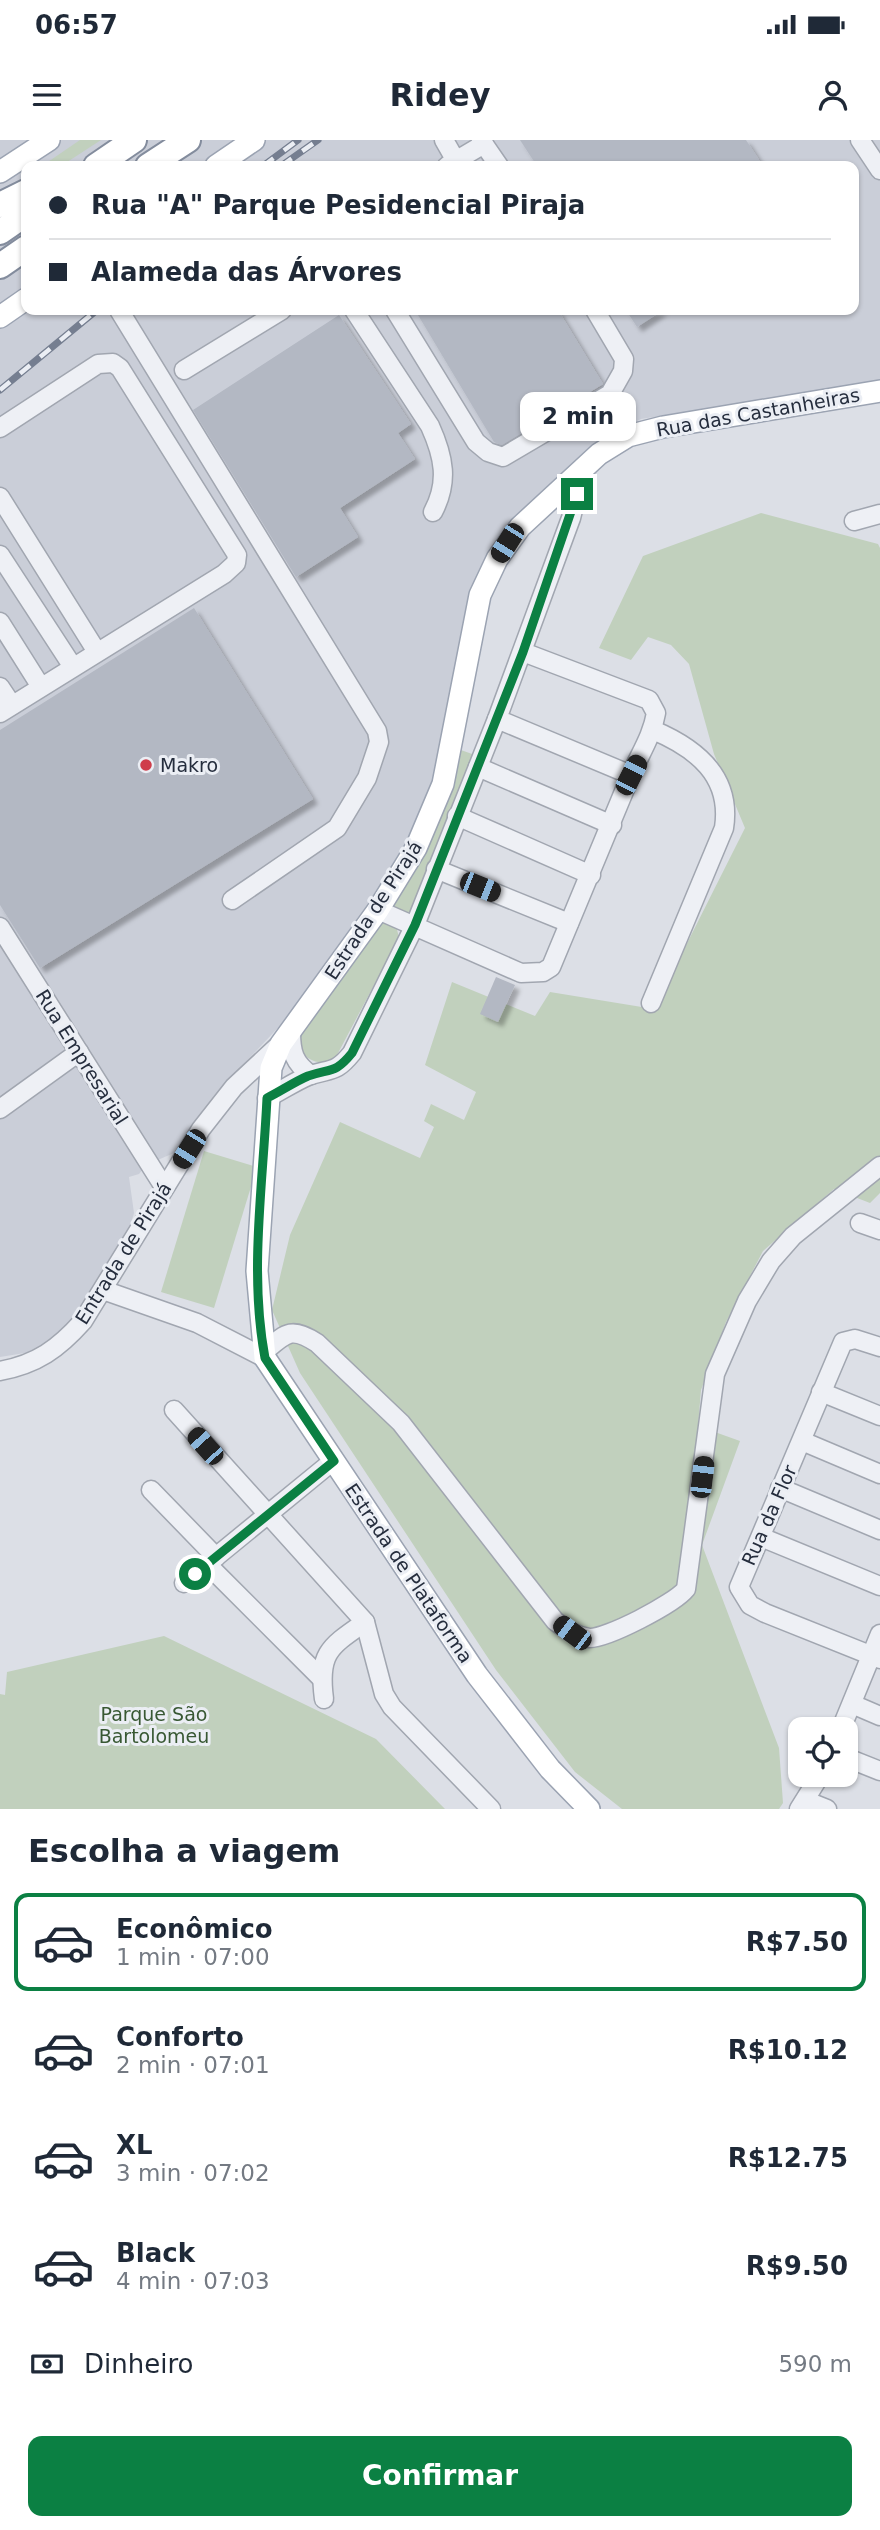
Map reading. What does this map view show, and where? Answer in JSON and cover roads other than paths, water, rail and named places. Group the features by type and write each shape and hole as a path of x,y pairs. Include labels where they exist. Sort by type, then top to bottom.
{"highway":[{"path":"156,161 188,140"},
{"path":"93,161 128,144"},
{"path":"103,161 128,144"},
{"path":"0,205 21,194"},
{"path":"0,232 21,217"},
{"path":"0,266 21,251"}],"main road":[{"path":"226,161 254,140"},
{"path":"0,172 37,143"},
{"path":"0,317 21,302"},
{"name":"Rua das Castanheiras","path":"475,617 487,578 507,543 583,469 615,443 638,433 880,391"},
{"name":"Estrada de Pirajá","path":"286,1038 378,910 416,848 443,784 475,617"},
{"name":"Estrada de Plataforma","path":"286,1038 271,1068 267,1098 257,1271 265,1355 477,1675 550,1769 589,1809"}],"street":[{"path":"444,140 451,161"},
{"path":"860,140 880,170"},
{"path":"455,161 482,142 495,161"},
{"path":"122,315 377,731 379,742 367,778 337,828 232,900"},
{"path":"184,370 274,315"},
{"path":"357,315 430,426 439,445 445,480 433,512"},
{"path":"398,315 476,442 488,452 503,457 610,394 618,384 624,359 598,315"},
{"path":"0,428 98,364 113,363 120,368 235,549 236,563 6,709 0,687"},
{"path":"267,1098 311,1075 330,1073 341,1066 352,1053 415,925 497,719 571,518 583,469"},
{"path":"0,497 97,652"},
{"path":"854,521 880,514"},
{"path":"0,555 73,667"},
{"path":"0,622 41,687"},
{"path":"378,910 521,972 533,974 544,972 551,967 592,876 631,775 653,730 656,708 649,700 523,652"},
{"path":"497,719 631,775"},
{"path":"651,1003 724,828 726,816 724,802 706,763 685,745 653,730"},
{"path":"478,767 612,825"},
{"path":"457,816 592,876"},
{"path":"436,869 569,923"},
{"name":"Rua Empresarial","path":"0,927 164,1187"},
{"path":"286,1038 295,1061 311,1075"},
{"name":"Entrada de Pirajá","path":"0,1371 40,1360 63,1343 103,1290 201,1129 233,1087 286,1038"},
{"path":"0,1109 79,1052"},
{"path":"103,1290 197,1322 265,1355 285,1334 302,1333 317,1343 401,1423 555,1621 572,1633 592,1638 649,1615 685,1589 715,1374 747,1301 771,1261 793,1236 880,1166"},
{"path":"860,1223 880,1230"},
{"name":"Rua da Flor","path":"875,1657 750,1605 738,1587 843,1342 855,1339 880,1347"},
{"path":"821,1392 880,1416"},
{"path":"174,1410 365,1622 371,1636 384,1694 392,1707 491,1809"},
{"path":"802,1441 880,1474"},
{"path":"184,1583 334,1461"},
{"path":"780,1488 880,1530"},
{"path":"151,1490 321,1678"},
{"path":"761,1536 880,1586"},
{"path":"324,1699 321,1678 323,1663 330,1647 365,1622"},
{"path":"846,1717 875,1657 880,1634"},
{"path":"852,1704 880,1716"},
{"path":"858,1762 880,1771"},
{"path":"813,1787 803,1805 827,1809"}],"railway":[{"path":"270,161 298,140"},
{"path":"288,161 318,140"},
{"path":"0,390 91,315"}],"place":[{"name":"Makro","path":"146,765"}],"park label":[{"name":"Parque São Bartolomeu","path":"154,1725"}]}
